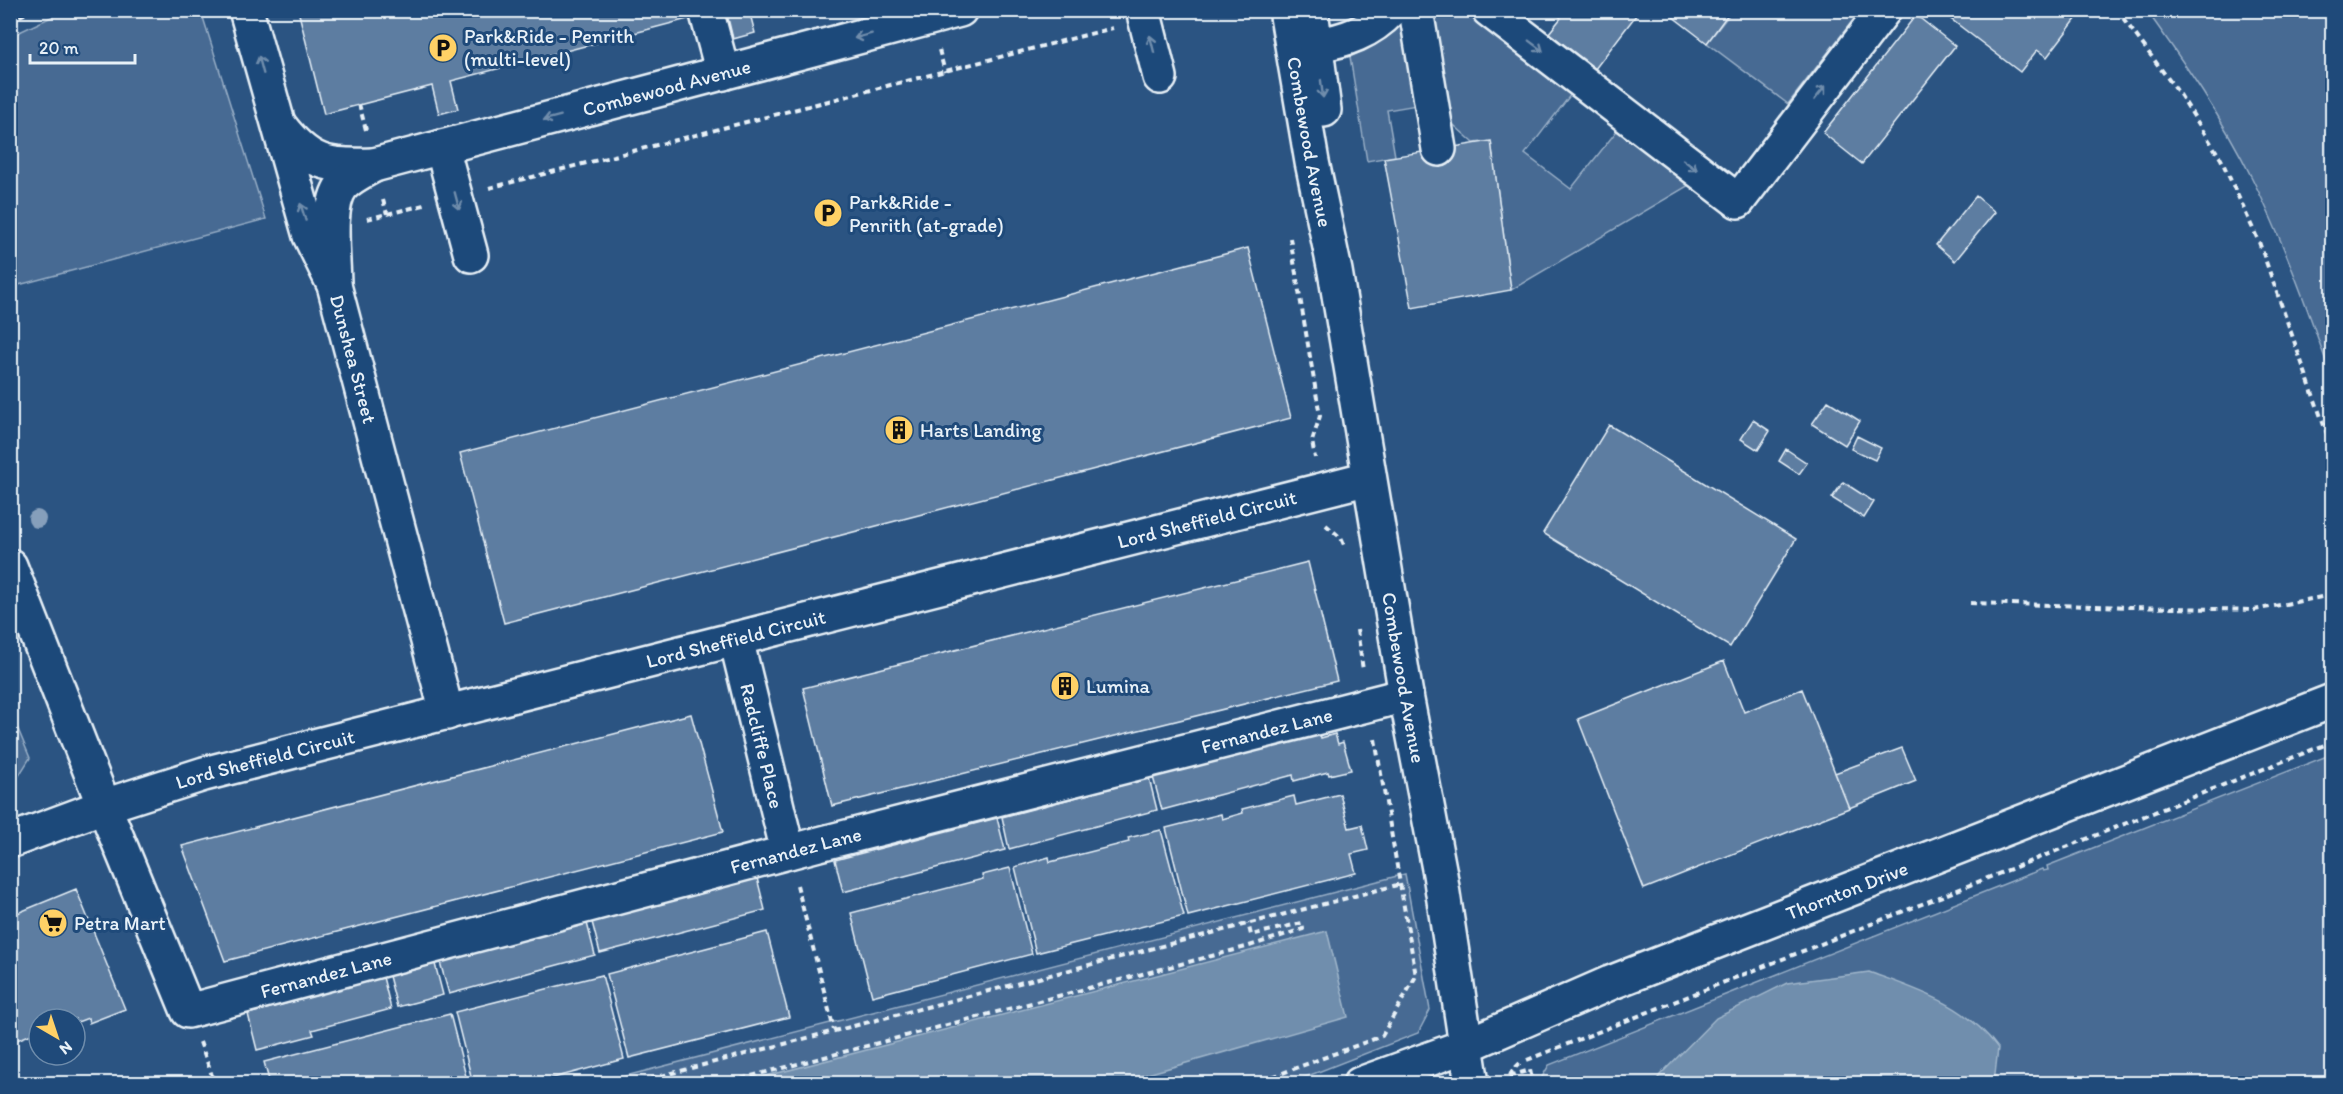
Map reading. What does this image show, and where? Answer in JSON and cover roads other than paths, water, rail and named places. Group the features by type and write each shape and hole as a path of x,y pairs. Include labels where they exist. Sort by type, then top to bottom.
{"street":[{"name":"Dunshea Street","path":"246,10 275,120 310,236 334,285 447,713"},
{"name":"Combewood Avenue","path":"275,120 299,149 310,157 338,165 371,151 442,147 960,10"},
{"name":"Combewood Avenue","path":"1286,10 1312,162 1335,271 1406,695 1440,874 1472,1083"},
{"name":"Combewood Avenue","path":"1311,10 1331,166 1335,271"},
{"path":"1316,45 1341,41 1359,34 1381,21 1391,10"},
{"path":"1416,10 1439,149"},
{"path":"1489,10 1737,201 1884,10"},
{"path":"707,14 723,73"},
{"path":"1144,15 1160,77"},
{"path":"442,147 471,255"},
{"name":"Combewood Avenue","path":"334,285 335,199 371,151"},
{"name":"Lord Sheffield Circuit","path":"10,841 104,806 204,774 1369,478"},
{"path":"10,566 104,806"},
{"name":"Radcliffe Place","path":"735,639 788,852"},
{"name":"Fernandez Lane","path":"104,806 188,1011 788,852 1406,695"},
{"name":"Thornton Drive","path":"1360,1083 1465,1046 1610,983 2332,701"}],"place":[{"name":"Park&Ride - Penrith (multi-level)","path":"443,48"},
{"name":"Park&Ride - Penrith (at-grade)","path":"828,213"},
{"name":"Harts Landing","path":"899,430"},
{"name":"Lumina","path":"1065,686"},
{"name":"Petra Mart","path":"53,923"}]}
